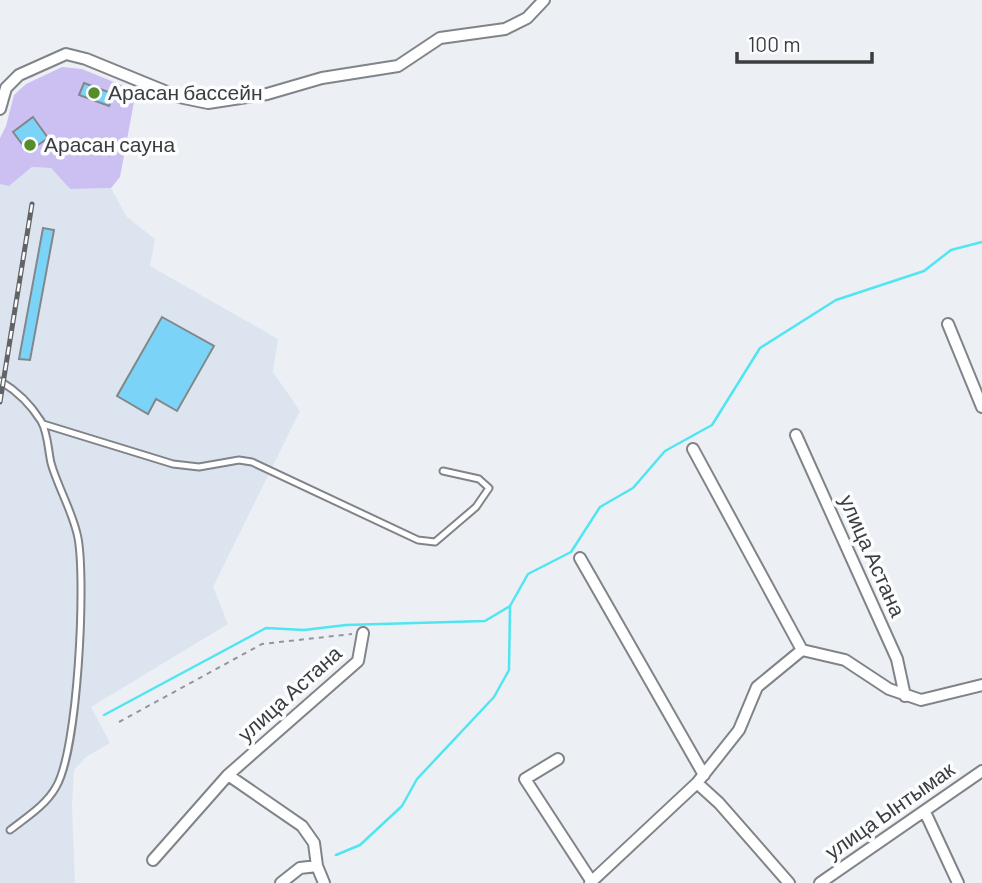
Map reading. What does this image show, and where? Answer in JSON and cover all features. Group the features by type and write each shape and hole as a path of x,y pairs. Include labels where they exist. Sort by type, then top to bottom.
{"street":[{"path":"0,109 6,88 19,75 66,54 86,59 179,97 208,103 267,94 321,78 398,66 440,38 505,29 527,18 544,0"},
{"path":"948,324 982,407"},
{"name":"улица Астана","path":"796,435 897,659 905,696"},
{"path":"693,449 802,650 845,660 905,696 921,700 982,685"},
{"path":"580,558 700,779 789,883"},
{"name":"улица Астана","path":"153,860 228,775 358,661 363,633"},
{"path":"558,759 526,779 591,882 700,779 739,730 757,687 802,650"},
{"name":"улица Ынтымак","path":"820,883 982,771"},
{"path":"228,775 302,826 314,843 317,866 324,883"},
{"path":"925,812 958,883"},
{"path":"281,883 300,868 317,866"}],"lane":[{"path":"0,381 24,399 43,424 52,465 78,537 81,576 75,700 66,760 57,786 41,806 10,830"},
{"path":"43,424 173,464 199,467 239,460 252,462 418,540 435,542 476,508 489,488 479,479 443,471"}],"path":[{"path":"119,722 262,643 363,633"}],"shaded area":[{"name":"Арасан сауна","path":"62,67 82,69 136,91 120,177 111,188 70,189 51,168 32,167 9,186 0,184 0,138 14,95 26,84"},
{"path":"32,167 51,168 70,189 111,188 127,217 155,239 150,266 278,339 273,372 300,411 213,587 228,624 91,707 110,743 86,757 74,770 72,806 75,883 0,883 0,184 9,186"}],"building":[{"name":"Арасан бассейн","path":"84,83 114,94 109,106 79,95"},
{"name":"Арасан сауна","path":"33,117 48,138 28,152 13,132"},
{"path":"43,228 54,230 30,360 19,359"},
{"path":"162,317 214,346 177,411 156,399 148,414 117,396"}],"waterway":[{"path":"336,855 360,845 402,806 417,779 494,697 509,670 510,606 528,574 571,552 600,507 633,488 665,451 712,425 760,348 836,300 924,271 951,250 982,242"},
{"path":"104,715 266,628 304,630 346,625 485,621 510,606"}],"railway":[{"path":"0,402 32,204"}],"place":[{"name":"Арасан бассейн","path":"94,93"},
{"name":"Арасан сауна","path":"30,145"}]}
